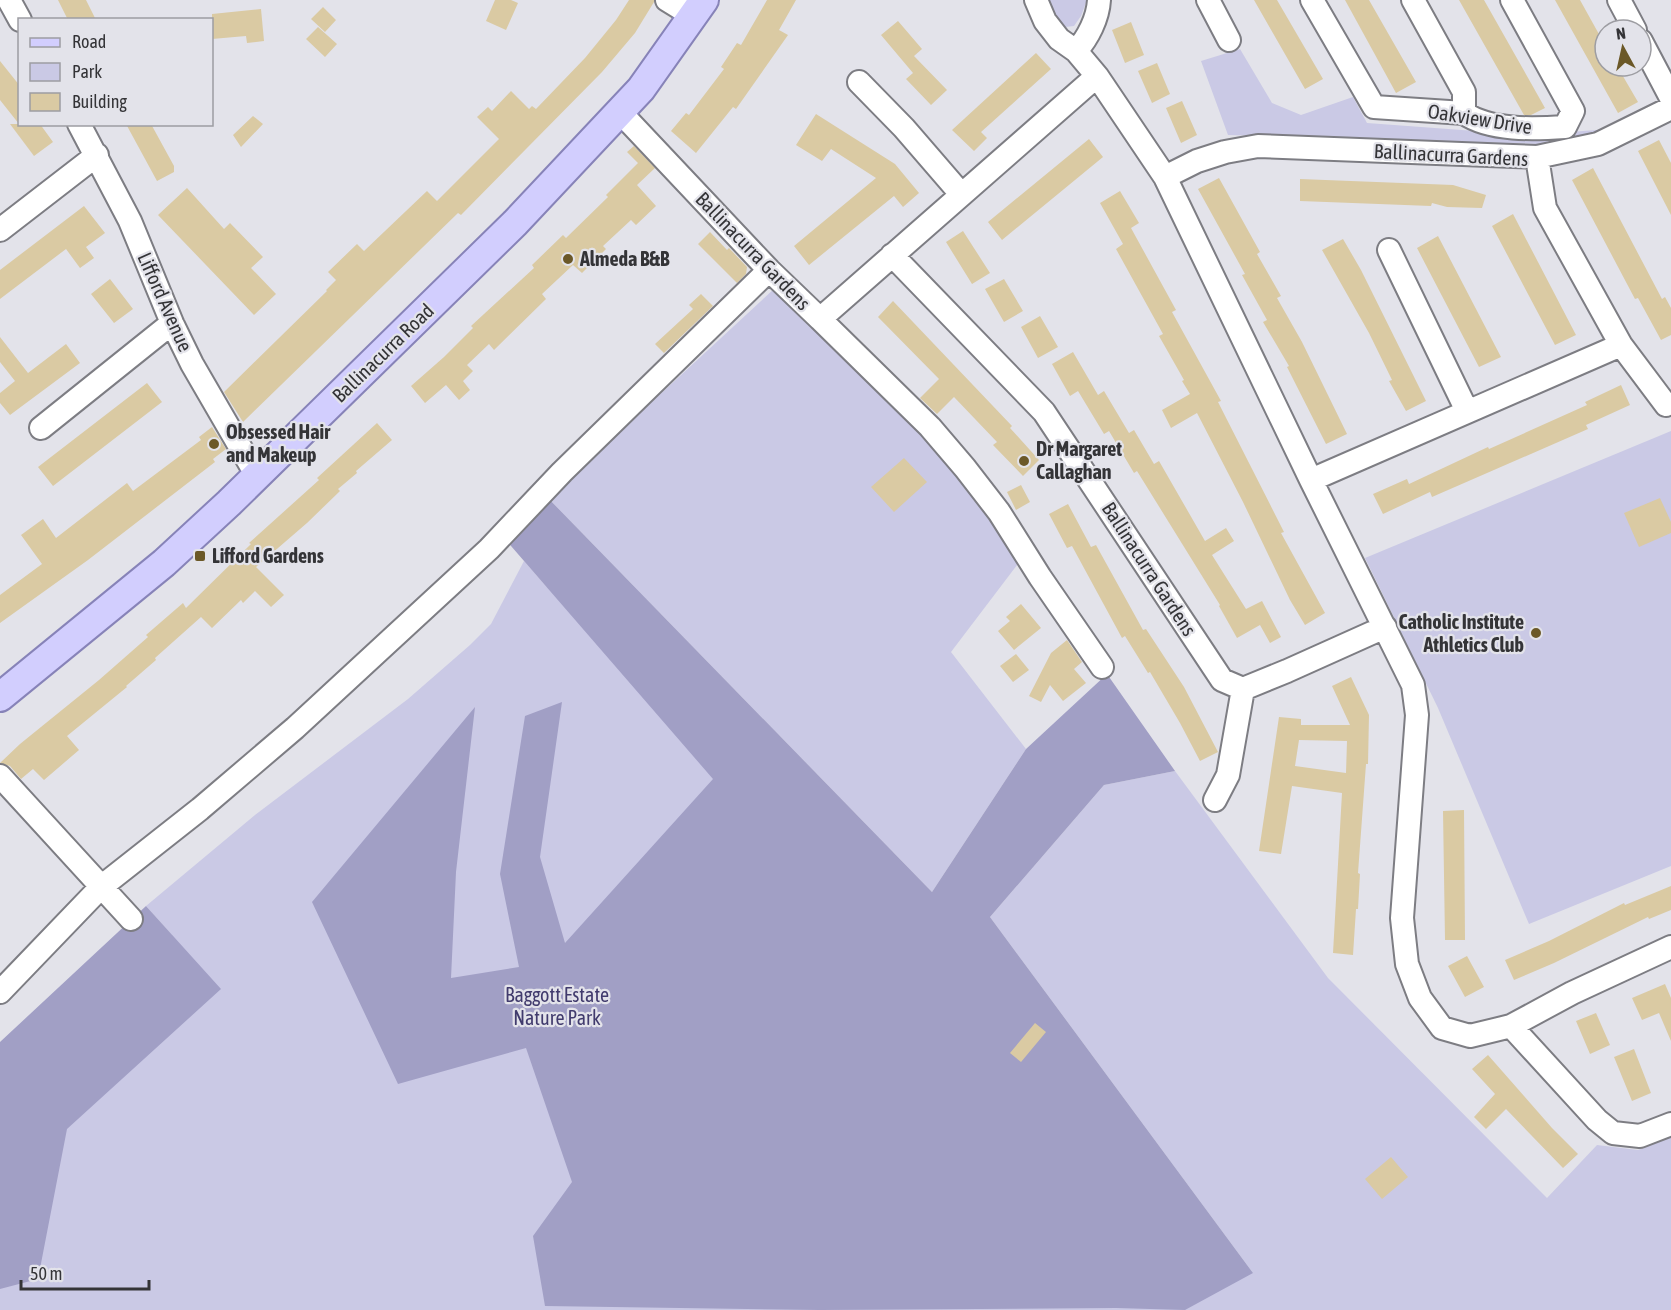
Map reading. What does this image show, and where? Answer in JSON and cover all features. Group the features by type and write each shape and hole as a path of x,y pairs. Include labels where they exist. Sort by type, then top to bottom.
{"main road":[{"name":"Ballinacurra Road","path":"0,697 164,563 259,474 515,224 650,78 699,8"}],"street":[{"path":"9,0 19,18"},
{"path":"667,0 699,8"},
{"path":"1036,0 1045,21 1059,39 1076,51 1097,76 1165,177 1413,685 1417,715 1402,918 1407,964 1420,998 1442,1028 1470,1036 1511,1026 1572,993 1671,947"},
{"path":"1076,51 1083,44 1099,11 1099,0"},
{"path":"1208,0 1229,40"},
{"name":"Oakview Drive","path":"1312,0 1374,106 1464,113 1474,121 1530,129 1565,127 1573,111 1512,0"},
{"path":"1413,0 1464,92 1464,113"},
{"path":"1619,0 1629,18"},
{"path":"1537,157 1598,144 1670,94 1653,63"},
{"name":"Ballinacurra Gardens","path":"620,112 769,270 820,319 1097,76"},
{"path":"859,82 904,128 962,194"},
{"name":"Lifford Avenue","path":"80,126 132,225 172,323 192,364 250,464 259,474"},
{"name":"Ballinacurra Gardens","path":"1165,177 1197,160 1258,146 1537,157 1545,208 1621,345 1666,405"},
{"path":"0,230 97,155"},
{"path":"1389,250 1467,411"},
{"name":"Ballinacurra Gardens","path":"892,255 1044,412 1222,680 1243,688"},
{"path":"0,992 101,887 296,728 489,549 562,472 769,270"},
{"path":"820,319 930,427 965,468 999,512 1040,577 1102,667"},
{"path":"41,428 172,323"},
{"path":"1311,480 1621,345"},
{"path":"1215,800 1228,775 1243,688 1385,627"},
{"path":"0,776 131,919"},
{"path":"1511,1026 1597,1120 1613,1133 1640,1136 1671,1124"}],"green space":[{"path":"1048,0 1087,0 1074,26 1065,27 1055,23"},
{"path":"1240,49 1272,103 1301,115 1353,97 1367,123 1528,135 1597,130 1600,136 1538,144 1228,135 1201,61"},
{"path":"775,288 952,464 1020,561 951,652 1026,749 932,892 548,498"},
{"name":"Catholic Institute Athletics Club","path":"1671,431 1671,866 1529,924 1438,708 1365,558"},
{"path":"548,498 932,892 1026,749 1107,674 1175,771 1104,785 990,917 1253,1273 1185,1310 1116,1308 820,1310 545,1306 533,1236 572,1182 526,1048 398,1084 312,902 475,707 456,872 451,978 519,967 500,874 525,716 562,702 540,857 565,943 713,779 504,538"},
{"name":"Baggott Estate Nature Park","path":"524,561 545,585 1253,1273 990,917 1104,785 1175,771 1328,978 1547,1198 1597,1145 1638,1150 1671,1137 1671,1310 0,1310 0,1088 172,935 146,906 255,815 408,699 470,645 491,624"},
{"path":"146,906 221,989 67,1129 38,1279 0,1289 0,1042"}],"building":[{"path":"58,0 86,0 95,18 67,18"},
{"path":"495,0 511,0 518,3 506,30 486,21"},
{"path":"629,0 654,0 654,2 635,33 602,72 461,215 458,213 243,422 224,392 327,291 336,280 328,272 357,244 364,251 427,191 437,201 499,139 477,117 488,107 492,111 511,91 529,109 532,106 536,109 585,58"},
{"path":"767,0 796,0 779,30 788,35 736,109 733,107 696,153 671,131 686,113 689,115 724,69 721,67 737,43 741,45"},
{"path":"1254,0 1277,0 1323,79 1305,89"},
{"path":"1345,0 1369,0 1416,82 1396,93"},
{"path":"1459,0 1484,0 1545,108 1531,115 1524,115"},
{"path":"1555,0 1580,0 1593,23 1593,68"},
{"path":"323,7 336,20 325,32 311,19"},
{"path":"261,9 264,41 247,43 246,36 213,39 212,14"},
{"path":"898,21 922,49 914,56 947,90 931,105 906,79 913,73 881,35"},
{"path":"1131,22 1144,55 1125,63 1112,30"},
{"path":"318,27 337,44 325,57 306,39"},
{"path":"1036,53 1051,69 981,132 987,138 974,151 952,130"},
{"path":"0,61 18,84 18,123 0,100"},
{"path":"1157,63 1170,94 1152,103 1138,71"},
{"path":"1598,78 1624,78 1638,102 1618,113"},
{"path":"1182,101 1197,135 1181,143 1166,108"},
{"path":"816,114 895,164 919,193 903,207 894,196 809,265 794,246 876,178 831,149 822,161 796,145"},
{"path":"253,116 263,124 241,147 233,135"},
{"path":"10,124 41,126 53,142 34,156"},
{"path":"127,126 152,126 174,166 174,172 157,181"},
{"path":"1089,139 1103,157 1002,240 988,222"},
{"path":"1659,140 1671,163 1671,215 1638,151"},
{"path":"634,146 655,168 637,185 656,206 636,225 631,220 603,246 606,249 582,273 573,265 542,294 546,299 494,350 489,344 467,365 473,371 463,381 470,390 459,400 446,385 425,403 411,386 444,357 473,328 471,326 534,268 532,265 563,235 566,238 608,197 606,195 638,163 627,152"},
{"path":"1593,168 1662,299 1665,297 1671,308 1671,335 1661,340 1638,298 1635,299 1572,180"},
{"path":"1219,178 1260,252 1257,254 1281,296 1277,298 1302,342 1347,434 1326,444 1287,367 1289,366 1263,322 1267,320 1242,275 1245,274 1198,189"},
{"path":"1300,179 1453,185 1486,195 1482,208 1447,207 1432,203 1431,206 1300,201"},
{"path":"187,188 224,229 230,223 263,257 251,268 276,294 254,315 158,215"},
{"path":"1120,191 1139,223 1131,228 1176,310 1172,312 1221,401 1218,402 1284,532 1281,533 1325,613 1305,625 1290,600 1197,413 1171,428 1162,410 1190,394 1159,336 1163,334 1116,249 1123,244 1100,203"},
{"path":"84,206 105,233 86,247 94,258 80,268 66,249 0,299 0,270"},
{"path":"1513,214 1576,335 1555,345 1492,226"},
{"path":"963,231 990,273 972,284 946,242"},
{"path":"710,232 747,267 746,274 737,283 698,244"},
{"path":"1438,236 1501,357 1479,367 1417,248"},
{"path":"1343,239 1361,270 1426,401 1406,411 1389,381 1392,380 1369,333 1322,250"},
{"path":"110,279 133,309 114,323 91,294"},
{"path":"1004,279 1023,311 1004,322 985,289"},
{"path":"701,294 713,306 664,353 655,344 693,309 689,305"},
{"path":"893,301 1012,426 1010,428 1039,460 1023,476 993,445 997,442 954,397 937,414 920,398 939,379 878,317"},
{"path":"1040,316 1058,347 1038,358 1021,327"},
{"path":"0,337 28,373 66,344 80,363 10,415 0,403 0,393 15,381 0,362"},
{"path":"1073,352 1098,395 1104,391 1129,433 1134,430 1154,464 1159,461 1205,541 1226,528 1234,541 1212,555 1246,609 1262,601 1281,637 1270,643 1260,625 1237,638 1220,605 1137,471 1134,473 1109,431 1104,434 1078,391 1070,396 1052,364"},
{"path":"147,383 162,402 53,486 38,467"},
{"path":"1621,385 1630,405 1586,425 1588,429 1432,497 1430,492 1383,514 1373,494 1407,479 1409,484 1488,447 1489,449 1587,405 1585,402"},
{"path":"377,423 392,440 356,471 357,473 338,489 340,491 307,523 256,567 284,595 271,607 255,591 243,603 241,600 212,628 201,617 155,658 156,660 127,687 67,736 79,750 44,780 33,769 21,779 10,766 0,763 99,680 183,603 186,608 251,544 249,543 319,480 317,478"},
{"path":"212,427 226,449 213,459 215,462 88,560 0,623 0,595 42,564 21,535 43,519 56,538 127,483 133,491 201,440 199,437"},
{"path":"904,458 927,482 894,512 871,487"},
{"path":"1021,485 1030,502 1016,510 1007,492"},
{"path":"1660,498 1671,522 1671,533 1639,547 1624,513"},
{"path":"1068,504 1091,547 1096,545 1143,630 1146,629 1184,687 1218,752 1200,761 1150,672 1148,673 1125,636 1122,638 1072,546 1067,548 1049,514"},
{"path":"1021,604 1041,628 1014,650 998,631 1010,621 1006,617"},
{"path":"1067,640 1082,662 1074,669 1086,683 1063,701 1050,685 1041,702 1029,696 1051,653"},
{"path":"1016,654 1029,670 1013,682 1000,666"},
{"path":"1351,677 1369,715 1368,764 1366,764 1358,873 1360,874 1358,909 1356,909 1353,955 1333,953 1342,793 1292,786 1281,854 1259,851 1279,717 1301,719 1301,725 1350,725 1332,686","holes":["1299,740 1347,741 1346,773 1295,766"]},
{"path":"1464,810 1465,940 1445,940 1443,811"},
{"path":"1671,886 1671,910 1649,919 1648,917 1514,980 1505,960 1549,941 1624,903 1625,905"},
{"path":"1467,956 1484,987 1465,997 1448,966"},
{"path":"1665,984 1671,998 1671,1041 1659,1013 1642,1020 1632,998"},
{"path":"1596,1013 1610,1045 1590,1054 1576,1021"},
{"path":"1035,1023 1046,1032 1021,1062 1010,1053"},
{"path":"1634,1049 1651,1093 1632,1101 1614,1057"},
{"path":"1488,1055 1578,1154 1563,1168 1506,1109 1486,1129 1474,1117 1495,1094 1472,1069"},
{"path":"1391,1157 1408,1177 1382,1199 1365,1179"}],"place":[{"name":"Almeda B&B","path":"568,259"},
{"name":"Obsessed Hair and Makeup","path":"214,444"},
{"name":"Dr Margaret Callaghan","path":"1024,461"},
{"name":"Lifford Gardens","path":"200,556"},
{"name":"Catholic Institute Athletics Club","path":"1536,633"}]}
